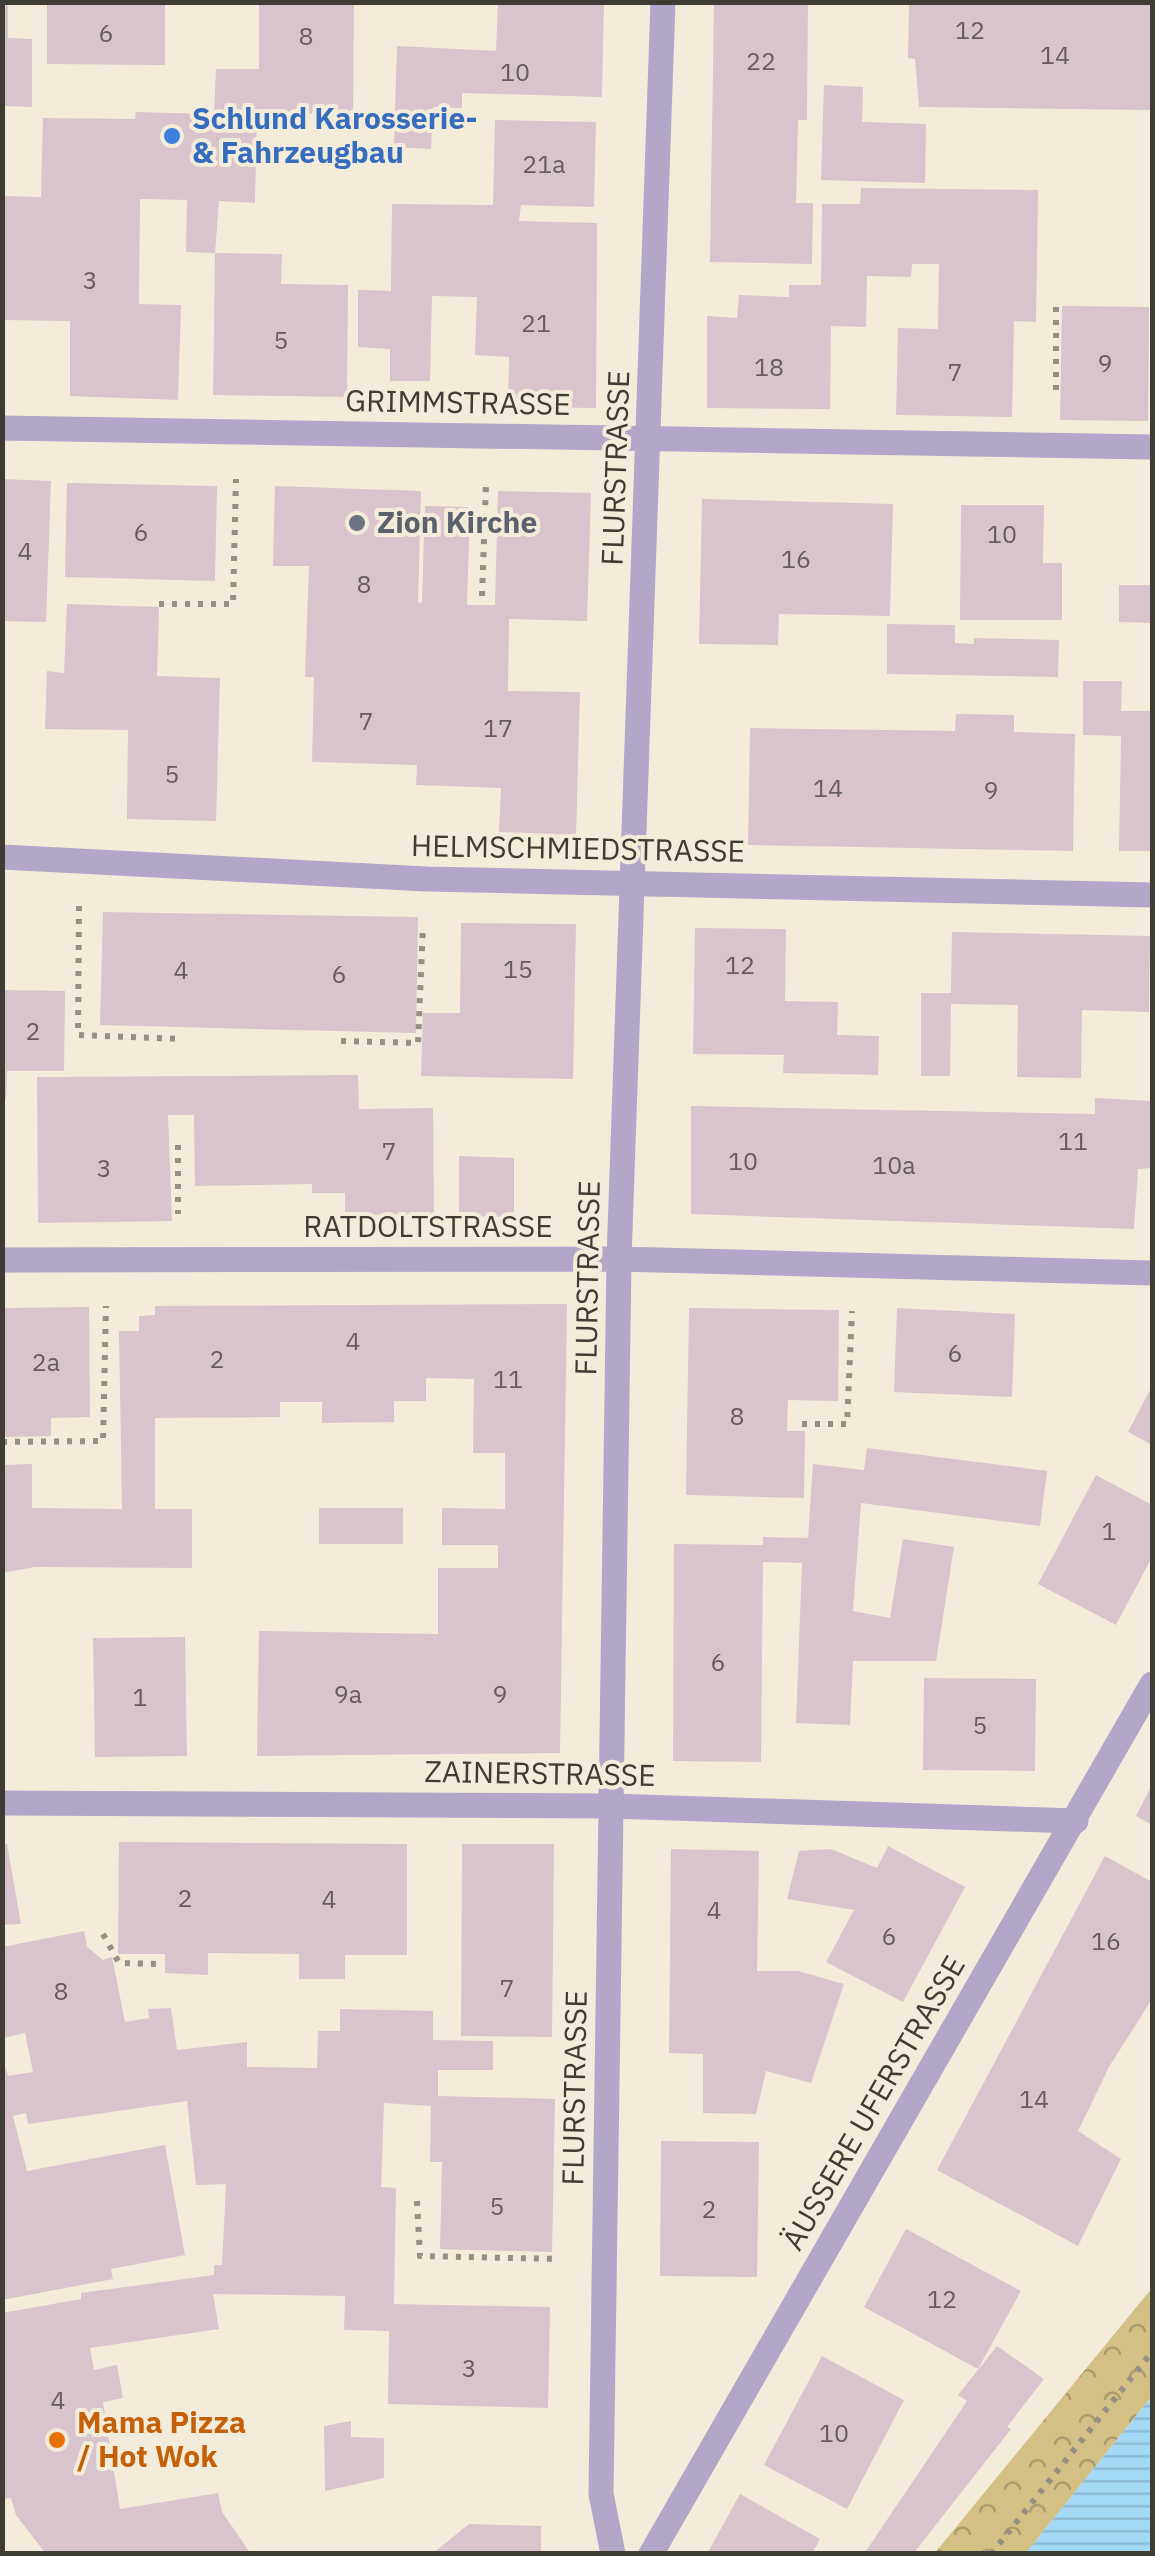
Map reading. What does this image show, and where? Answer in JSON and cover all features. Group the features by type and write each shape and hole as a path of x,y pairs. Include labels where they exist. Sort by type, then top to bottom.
{"street":[{"name":"FLURSTRASSE","path":"613,2554 601,2494 619,1259 663,2"},
{"name":"GRIMMSTRASSE","path":"2,428 1152,447"},
{"name":"HELMSCHMIEDSTRASSE","path":"2,857 426,880 1152,895"},
{"name":"RATDOLTSTRASSE","path":"2,1260 619,1259 1152,1273"},
{"name":"ÄUSSERE UFERSTRASSE","path":"651,2554 1152,1684"},
{"name":"ZAINERSTRASSE","path":"2,1804 611,1806 1076,1821"}],"path":[{"path":"1056,307 1056,447"},
{"path":"158,604 233,604 237,432"},
{"path":"482,596 487,437"},
{"path":"80,860 78,1034 182,1039"},
{"path":"341,1042 418,1043 426,880"},
{"path":"178,1145 178,1260"},
{"path":"2,1442 103,1442 107,1260"},
{"path":"802,1424 848,1424 854,1264"},
{"path":"104,1934 120,1963 158,1964"},
{"path":"417,2201 420,2256 605,2260"},
{"path":"991,2554 1152,2352"}],"green space":[{"path":"1152,2288 1152,2396 1026,2553 934,2554"}],"water":[{"path":"1152,2396 1152,2553 1026,2553"}],"building":[{"path":"2,2 8,2 8,38 32,39 32,107 2,106"},
{"path":"47,2 165,2 165,65 47,64"},
{"path":"259,2 354,2 353,114 257,113 255,203 219,201 215,253 186,252 187,200 140,199 139,304 181,305 178,400 70,396 70,321 2,320 2,196 41,197 43,118 135,119 136,112 214,114 216,69 259,69"},
{"path":"498,2 604,2 602,97 462,93 462,108 433,107 431,149 394,147 397,46 496,51"},
{"path":"714,2 808,2 807,120 798,120 796,203 813,203 812,264 710,262"},
{"path":"909,2 1152,3 1152,110 919,107 915,59 908,58"},
{"path":"824,85 863,87 862,122 926,124 925,183 821,180"},
{"path":"495,120 596,122 594,207 521,205 519,221 597,223 596,408 508,407 509,357 475,355 477,297 432,296 430,381 390,381 390,349 358,347 358,290 391,291 392,204 493,205"},
{"path":"861,188 1038,190 1036,322 1014,321 1012,417 896,415 898,328 938,329 939,264 912,264 911,277 867,276 866,327 831,326 830,409 707,408 707,316 737,318 739,295 789,297 789,285 821,285 822,204 860,204"},
{"path":"215,253 282,254 281,284 348,285 347,397 213,395"},
{"path":"1062,306 1149,307 1148,421 1060,420"},
{"path":"2,479 51,481 46,622 2,621"},
{"path":"67,483 217,486 215,581 65,577"},
{"path":"275,486 421,491 418,603 422,602 425,506 470,507 467,605 495,605 498,491 591,493 587,621 509,619 508,691 580,692 576,835 499,832 501,788 416,785 417,765 312,762 314,677 305,677 309,566 273,566"},
{"path":"702,499 893,504 890,616 779,614 778,645 699,644"},
{"path":"961,505 1044,505 1043,563 1062,563 1062,620 960,620"},
{"path":"1119,585 1152,585 1152,623 1119,622"},
{"path":"67,604 159,607 157,676 220,678 216,821 127,819 128,730 45,729 47,671 64,673"},
{"path":"887,624 955,625 955,643 974,644 974,638 1059,640 1058,677 887,674"},
{"path":"1083,681 1122,681 1121,711 1152,711 1152,851 1119,851 1121,736 1083,735"},
{"path":"956,714 1014,715 1014,732 1075,734 1073,851 748,845 750,728 955,731"},
{"path":"103,912 418,917 416,1033 100,1025"},
{"path":"461,923 576,924 573,1079 421,1076 423,1013 460,1013"},
{"path":"695,928 786,929 785,1001 838,1002 837,1035 879,1036 878,1075 783,1073 784,1055 693,1054"},
{"path":"952,932 1150,936 1149,1012 1082,1010 1081,1078 1017,1077 1018,1005 951,1004 950,1076 921,1076 921,993 951,993"},
{"path":"2,990 65,991 64,1071 7,1071 6,1099 2,1099"},
{"path":"358,1075 359,1109 433,1108 434,1214 345,1215 345,1193 312,1193 312,1184 195,1186 194,1115 168,1115 172,1221 38,1223 37,1077"},
{"path":"1095,1098 1152,1101 1152,1168 1138,1169 1134,1229 691,1214 691,1106 1095,1114"},
{"path":"459,1156 514,1158 514,1217 459,1216"},
{"path":"567,1304 560,1753 257,1756 259,1631 438,1634 438,1568 498,1568 498,1545 442,1545 442,1508 505,1509 505,1453 473,1453 474,1379 426,1378 426,1401 394,1401 394,1422 322,1423 322,1402 280,1402 280,1417 155,1418 155,1509 192,1509 192,1568 35,1567 2,1573 2,1465 32,1464 32,1508 122,1509 119,1331 139,1331 139,1316 155,1315 155,1306"},
{"path":"89,1307 90,1417 51,1418 51,1436 3,1437 2,1308"},
{"path":"689,1308 839,1310 838,1401 788,1400 787,1431 805,1431 804,1498 686,1495"},
{"path":"897,1308 1015,1314 1012,1397 894,1392"},
{"path":"1152,1386 1152,1445 1128,1432"},
{"path":"867,1448 1047,1471 1040,1526 861,1503 853,1611 890,1618 903,1539 954,1547 936,1661 853,1661 850,1725 796,1723 802,1563 763,1562 761,1762 673,1761 674,1544 763,1545 763,1537 808,1538 813,1464 864,1470"},
{"path":"1096,1475 1152,1505 1152,1557 1116,1625 1038,1584"},
{"path":"319,1508 403,1508 403,1544 319,1544"},
{"path":"185,1637 187,1756 95,1757 93,1638"},
{"path":"924,1678 1036,1679 1035,1771 923,1770"},
{"path":"1152,1785 1152,1825 1136,1816"},
{"path":"119,1842 407,1844 407,1955 345,1955 345,1979 299,1979 299,1954 208,1953 208,1975 165,1973 165,1954 118,1954"},
{"path":"2,1844 7,1844 21,1924 2,1925"},
{"path":"462,1844 554,1844 552,2037 461,2036"},
{"path":"888,1846 965,1887 903,2002 826,1962 854,1910 787,1899 799,1851 831,1849 877,1868"},
{"path":"671,1849 759,1851 757,1971 798,1971 844,1984 811,2083 766,2071 756,2114 703,2113 703,2054 669,2053"},
{"path":"1105,1856 1152,1882 1152,1999 1109,2067 1078,2131 1121,2159 1078,2246 937,2170"},
{"path":"84,1931 87,1947 103,1960 112,1957 125,2022 149,2018 148,2009 171,2008 177,2050 247,2042 247,2067 317,2068 318,2031 340,2031 340,2009 433,2011 433,2040 493,2041 493,2070 438,2070 438,2096 555,2099 552,2252 440,2249 442,2162 430,2162 431,2106 384,2103 381,2187 396,2188 394,2304 550,2307 548,2408 388,2404 389,2331 344,2330 345,2296 213,2294 219,2329 90,2348 94,2370 117,2365 123,2398 103,2402 120,2509 218,2493 222,2512 251,2554 46,2554 16,2515 11,2498 2,2499 2,2313 81,2299 81,2293 214,2275 214,2265 222,2265 226,2184 196,2185 187,2101 28,2124 26,2113 13,2116 27,2171 165,2145 185,2255 111,2269 113,2279 2,2300 2,2056 8,2076 33,2072 25,2033 4,2038 2,2034 2,1947"},
{"path":"661,2141 759,2142 757,2277 660,2276"},
{"path":"906,2229 1021,2291 978,2369 864,2307"},
{"path":"997,2346 1044,2379 1007,2427 1011,2429 913,2554 864,2554 967,2401 958,2395"},
{"path":"822,2356 904,2400 847,2509 764,2465"},
{"path":"351,2421 351,2437 384,2438 384,2478 325,2491 324,2426"},
{"path":"740,2494 820,2539 812,2554 707,2554"},
{"path":"469,2524 541,2526 541,2554 432,2554"}],"place":[{"name":"Schlund Karosserie- & Fahrzeugbau","path":"172,136"},
{"name":"Zion Kirche","path":"357,523"},
{"name":"Mama Pizza / Hot Wok","path":"57,2440"}]}
